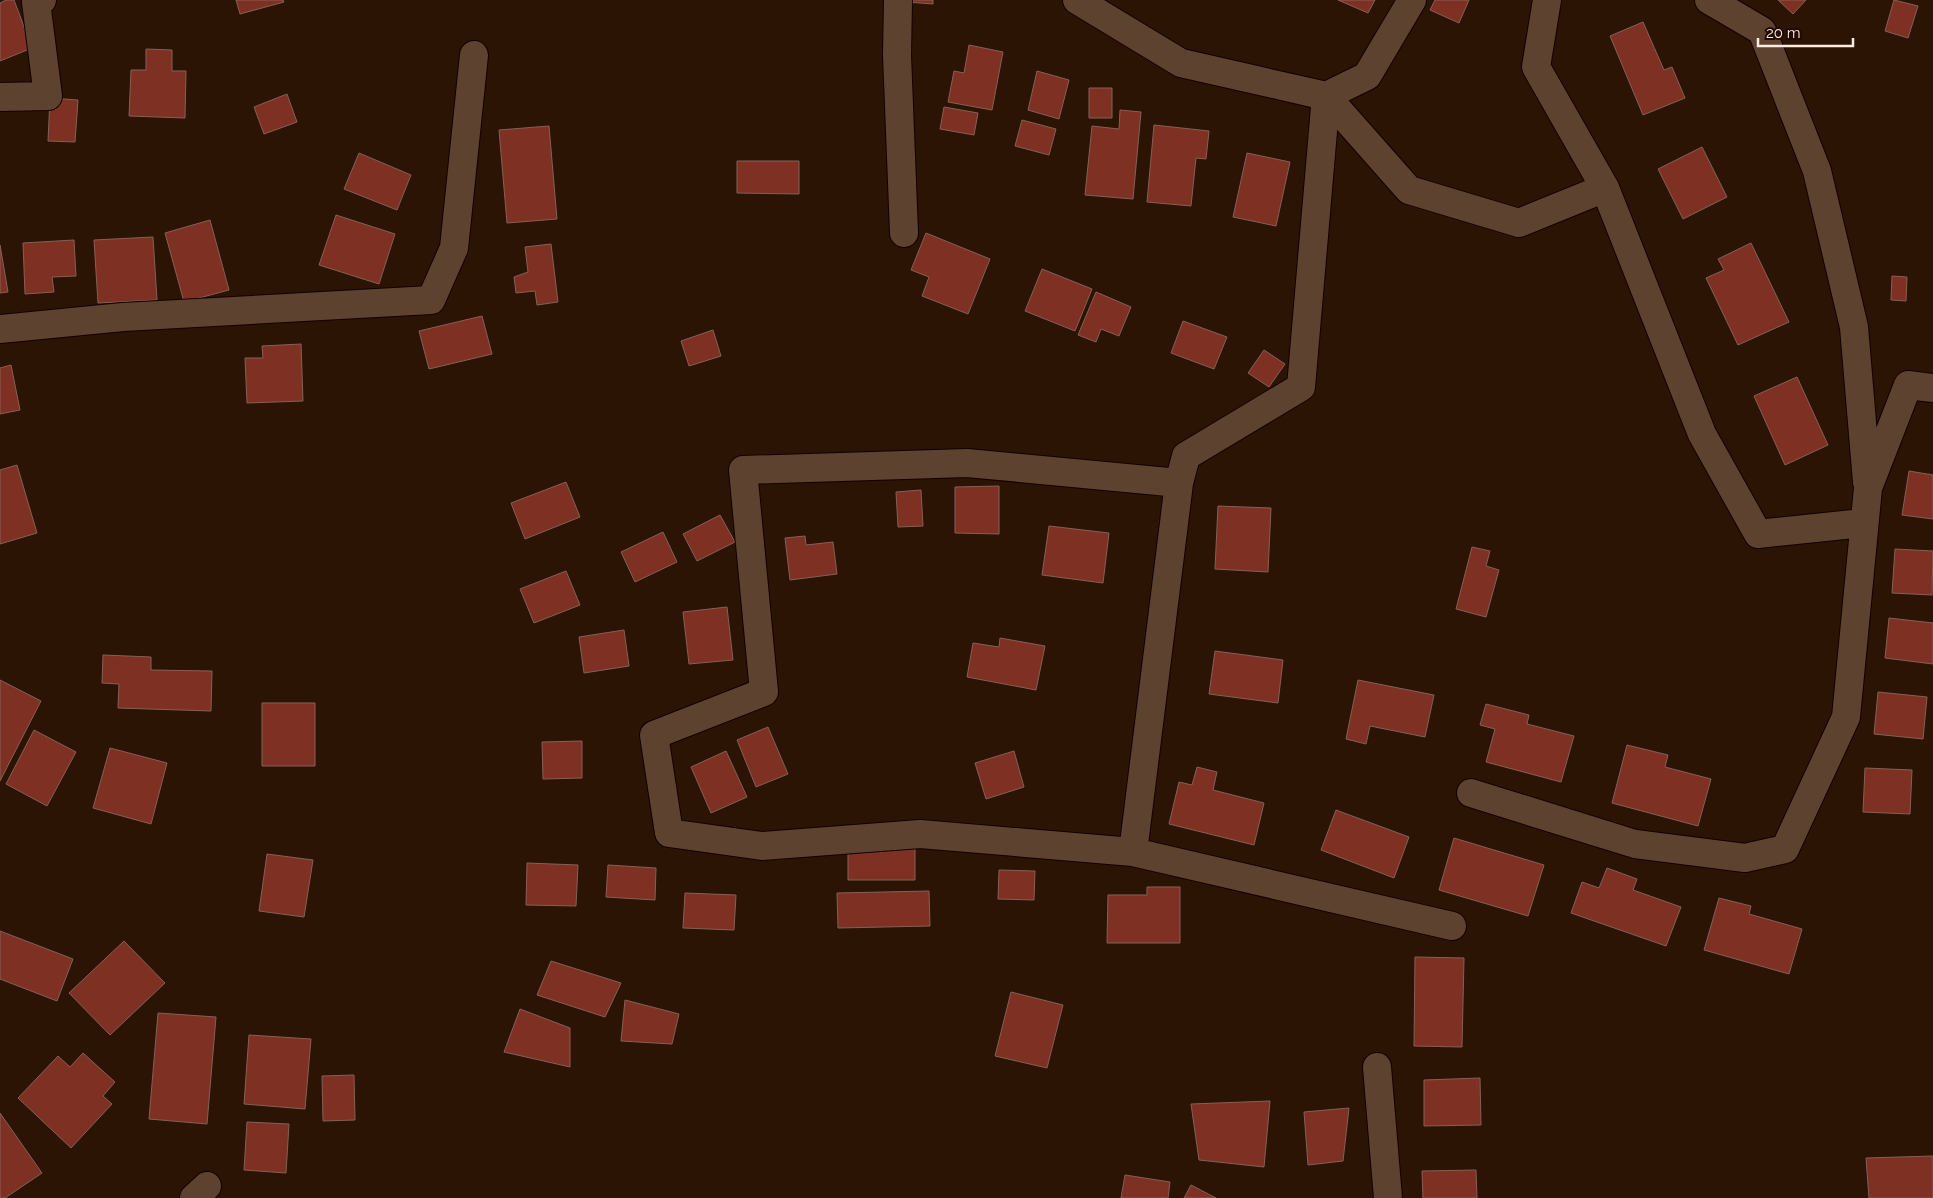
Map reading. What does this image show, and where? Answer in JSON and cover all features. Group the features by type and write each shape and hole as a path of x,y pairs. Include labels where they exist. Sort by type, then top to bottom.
{"street":[{"path":"0,98 48,96 36,2 42,0"},
{"path":"898,0 904,233"},
{"path":"1077,0 1181,62 1326,96 1409,190 1519,223 1605,188"},
{"path":"1326,96 1367,76 1412,0"},
{"path":"1547,0 1536,67 1605,188 1702,434 1758,534 1863,524"},
{"path":"1471,793 1635,844 1745,858 1785,849 1846,717 1863,524 1868,488 1854,326 1817,172 1762,31 1709,0"},
{"path":"0,329 123,317 431,300 454,248 474,55"},
{"path":"1133,852 1179,483 1186,456 1301,387 1326,96"},
{"path":"1868,488 1908,385 1933,388"},
{"path":"1179,483 967,463 743,470 764,692 654,735 669,832 762,846 920,834 1133,852 1452,926"},
{"path":"1377,1067 1388,1198"}],"building":[{"path":"6,0 14,0 32,48 0,61 0,3"},
{"path":"236,0 283,0 284,2 240,14"},
{"path":"908,0 933,0 933,4 907,2"},
{"path":"1338,0 1375,0 1368,13"},
{"path":"1435,0 1469,0 1459,23 1430,10"},
{"path":"1778,0 1806,0 1793,14"},
{"path":"1894,0 1918,6 1908,38 1885,31"},
{"path":"1643,22 1664,70 1672,67 1685,98 1643,115 1610,36"},
{"path":"969,45 1003,52 992,110 948,102 954,71 964,73"},
{"path":"146,49 172,50 172,71 186,71 185,118 129,116 131,70 146,70"},
{"path":"1037,71 1069,80 1059,119 1028,110"},
{"path":"1089,88 1112,88 1112,118 1089,118"},
{"path":"287,94 297,122 264,134 254,107"},
{"path":"50,98 78,100 75,142 48,141"},
{"path":"944,107 978,113 974,135 940,129"},
{"path":"1120,110 1141,112 1133,199 1085,195 1092,126 1119,129"},
{"path":"1022,120 1056,129 1049,155 1015,146"},
{"path":"1154,125 1209,131 1206,159 1196,158 1191,206 1147,202"},
{"path":"549,126 557,219 507,223 499,130"},
{"path":"1702,147 1727,197 1683,219 1658,169"},
{"path":"359,153 411,175 397,210 344,189"},
{"path":"1247,153 1290,162 1276,226 1233,217"},
{"path":"737,161 799,161 799,194 737,193"},
{"path":"336,215 395,234 379,284 319,265"},
{"path":"210,220 229,290 184,302 165,233"},
{"path":"926,233 990,259 968,314 922,296 929,277 911,270"},
{"path":"153,237 157,300 98,303 94,240"},
{"path":"74,240 76,276 52,277 54,292 25,294 23,243"},
{"path":"1751,243 1789,322 1738,345 1706,278 1724,270 1718,259"},
{"path":"551,244 558,302 537,305 535,291 516,293 514,277 528,272 525,247"},
{"path":"0,245 8,292 0,293"},
{"path":"1042,269 1092,289 1075,331 1025,311"},
{"path":"1892,276 1907,277 1906,301 1891,300"},
{"path":"1096,292 1131,307 1119,336 1101,329 1096,342 1078,335"},
{"path":"482,316 492,354 429,369 419,331"},
{"path":"1183,321 1227,337 1214,369 1171,353"},
{"path":"713,330 721,356 689,366 681,341"},
{"path":"301,344 303,401 247,403 245,358 263,358 262,346"},
{"path":"1264,350 1285,364 1269,387 1248,373"},
{"path":"11,365 20,410 0,414 0,368"},
{"path":"1797,377 1828,445 1785,465 1754,396"},
{"path":"17,465 37,533 0,544 0,470"},
{"path":"1909,471 1933,475 1933,519 1902,515"},
{"path":"566,482 580,517 525,539 511,503"},
{"path":"999,486 999,534 955,533 955,487"},
{"path":"921,490 923,526 898,527 896,492"},
{"path":"1218,506 1271,508 1268,572 1215,569"},
{"path":"720,515 735,542 697,561 683,534"},
{"path":"1049,526 1109,533 1103,583 1042,575"},
{"path":"663,532 677,562 635,582 621,552"},
{"path":"805,536 806,545 833,542 837,574 790,580 785,538"},
{"path":"1472,547 1490,551 1486,566 1499,570 1486,617 1456,609"},
{"path":"1895,549 1933,551 1932,595 1892,593"},
{"path":"566,571 580,605 534,623 520,589"},
{"path":"727,607 733,660 689,664 683,612"},
{"path":"1889,618 1933,623 1933,664 1885,658"},
{"path":"624,630 629,666 584,673 579,637"},
{"path":"1000,638 1045,646 1036,690 967,677 973,643 999,647"},
{"path":"1215,651 1283,660 1278,703 1209,694"},
{"path":"103,655 151,657 151,670 212,671 211,711 118,708 119,684 102,683"},
{"path":"0,680 41,701 0,781"},
{"path":"1358,680 1434,695 1425,737 1370,726 1366,744 1346,739"},
{"path":"1878,692 1927,697 1923,739 1874,734"},
{"path":"262,703 315,703 315,766 262,766"},
{"path":"1486,704 1529,715 1527,724 1574,736 1561,782 1486,762 1495,729 1480,725"},
{"path":"768,727 788,774 756,787 737,740"},
{"path":"34,730 76,752 47,806 6,784"},
{"path":"582,741 582,778 543,779 542,742"},
{"path":"1627,745 1668,755 1665,767 1711,779 1698,826 1612,803"},
{"path":"110,748 167,763 151,824 93,808"},
{"path":"726,751 747,797 711,813 691,767"},
{"path":"1014,751 1024,787 986,799 975,763"},
{"path":"1197,767 1217,772 1213,790 1264,803 1254,845 1169,824 1179,782 1192,785"},
{"path":"1865,768 1912,770 1910,814 1863,812"},
{"path":"1336,810 1409,837 1394,878 1321,850"},
{"path":"1454,838 1544,865 1528,916 1439,890"},
{"path":"848,848 915,848 915,880 848,880"},
{"path":"267,854 313,860 304,917 259,911"},
{"path":"527,863 578,865 576,906 526,905"},
{"path":"608,865 656,868 655,900 606,897"},
{"path":"1607,868 1637,879 1633,890 1681,907 1666,946 1571,913 1582,882 1599,888"},
{"path":"999,870 1035,871 1034,900 998,899"},
{"path":"1147,887 1180,887 1180,943 1107,943 1108,895 1147,895"},
{"path":"929,891 930,926 838,928 837,893"},
{"path":"685,893 736,895 734,930 683,928"},
{"path":"1719,898 1751,906 1749,914 1802,929 1789,974 1704,950"},
{"path":"0,931 73,959 57,1001 0,979"},
{"path":"124,941 165,983 110,1035 69,993"},
{"path":"1415,957 1464,958 1462,1047 1414,1046"},
{"path":"551,961 621,983 605,1017 537,995"},
{"path":"1011,992 1063,1005 1047,1068 995,1056"},
{"path":"625,1000 679,1014 672,1044 621,1041"},
{"path":"520,1009 570,1028 570,1067 504,1052"},
{"path":"158,1013 216,1017 207,1124 149,1119"},
{"path":"249,1035 311,1039 305,1109 244,1104"},
{"path":"83,1053 115,1082 103,1096 112,1104 71,1148 18,1098 58,1056 70,1067"},
{"path":"354,1075 355,1120 323,1121 322,1076"},
{"path":"1480,1078 1481,1125 1424,1126 1424,1080"},
{"path":"1270,1101 1264,1167 1199,1160 1191,1104"},
{"path":"1349,1108 1343,1161 1308,1165 1304,1112"},
{"path":"0,1113 42,1173 5,1198 0,1198"},
{"path":"247,1122 289,1124 286,1173 244,1170"},
{"path":"1933,1156 1933,1198 1869,1198 1866,1158"},
{"path":"1476,1170 1477,1198 1423,1198 1422,1171"},
{"path":"1125,1175 1170,1182 1168,1198 1121,1198"},
{"path":"1191,1185 1216,1198 1184,1198"}]}
